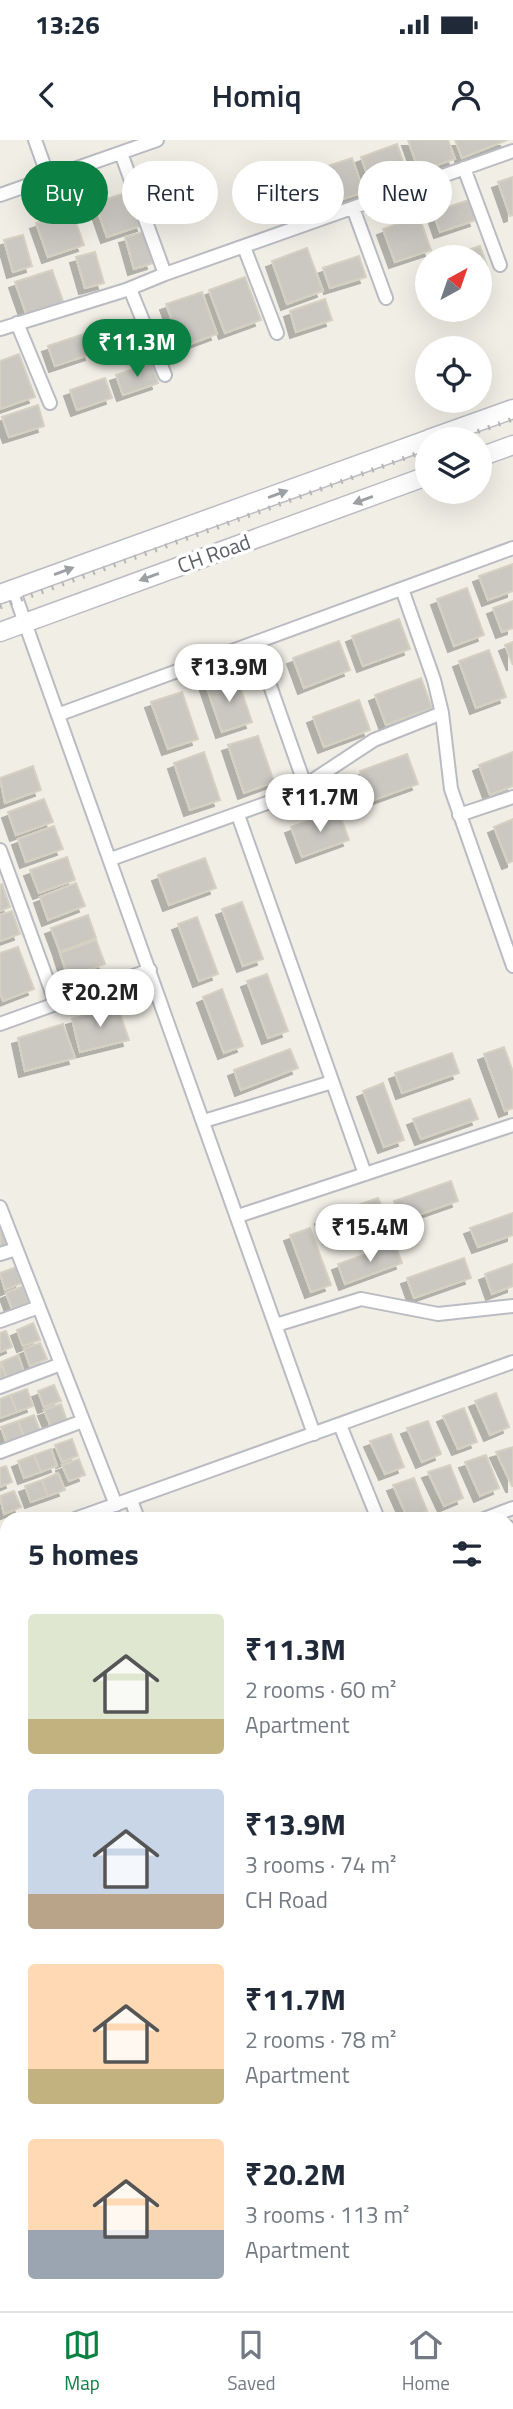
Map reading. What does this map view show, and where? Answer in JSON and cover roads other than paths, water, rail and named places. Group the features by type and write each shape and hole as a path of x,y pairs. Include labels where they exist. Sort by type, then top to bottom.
{"street":[{"path":"35,140 42,161"},
{"path":"99,161 157,140"},
{"path":"0,329 130,289 165,274 513,151"},
{"path":"121,153 165,274"},
{"path":"464,169 500,265"},
{"path":"0,194 21,187"},
{"path":"353,208 386,298"},
{"path":"244,247 277,333"},
{"path":"130,289 165,376"},
{"path":"17,323 50,403"},
{"name":"CH Road","path":"464,427 513,409"},
{"name":"CH Road","path":"7,592 415,445"},
{"path":"492,453 513,445"},
{"name":"CH Road","path":"0,632 415,480"},
{"path":"60,714 513,548"},
{"path":"402,589 435,680 442,713 449,776 459,815 513,966"},
{"path":"7,592 27,622 314,1434"},
{"path":"255,643 305,785"},
{"path":"111,859 237,815 305,785 374,740 442,713"},
{"path":"459,815 513,797"},
{"path":"237,815 365,1174"},
{"path":"0,850 56,1004"},
{"path":"0,1024 150,970"},
{"path":"204,1121 332,1083"},
{"path":"238,1216 513,1125"},
{"path":"0,1207 116,1505"},
{"path":"0,1254 16,1249"},
{"path":"276,1325 361,1299 438,1314 513,1306"},
{"path":"0,1321 39,1307"},
{"path":"96,1512 513,1362"},
{"path":"0,1387 61,1364"},
{"path":"0,1452 83,1421"},
{"path":"340,1425 375,1512"},
{"path":"131,1500 135,1512"}],"railway":[{"path":"491,427 513,419"},
{"path":"0,607 415,454"}]}
